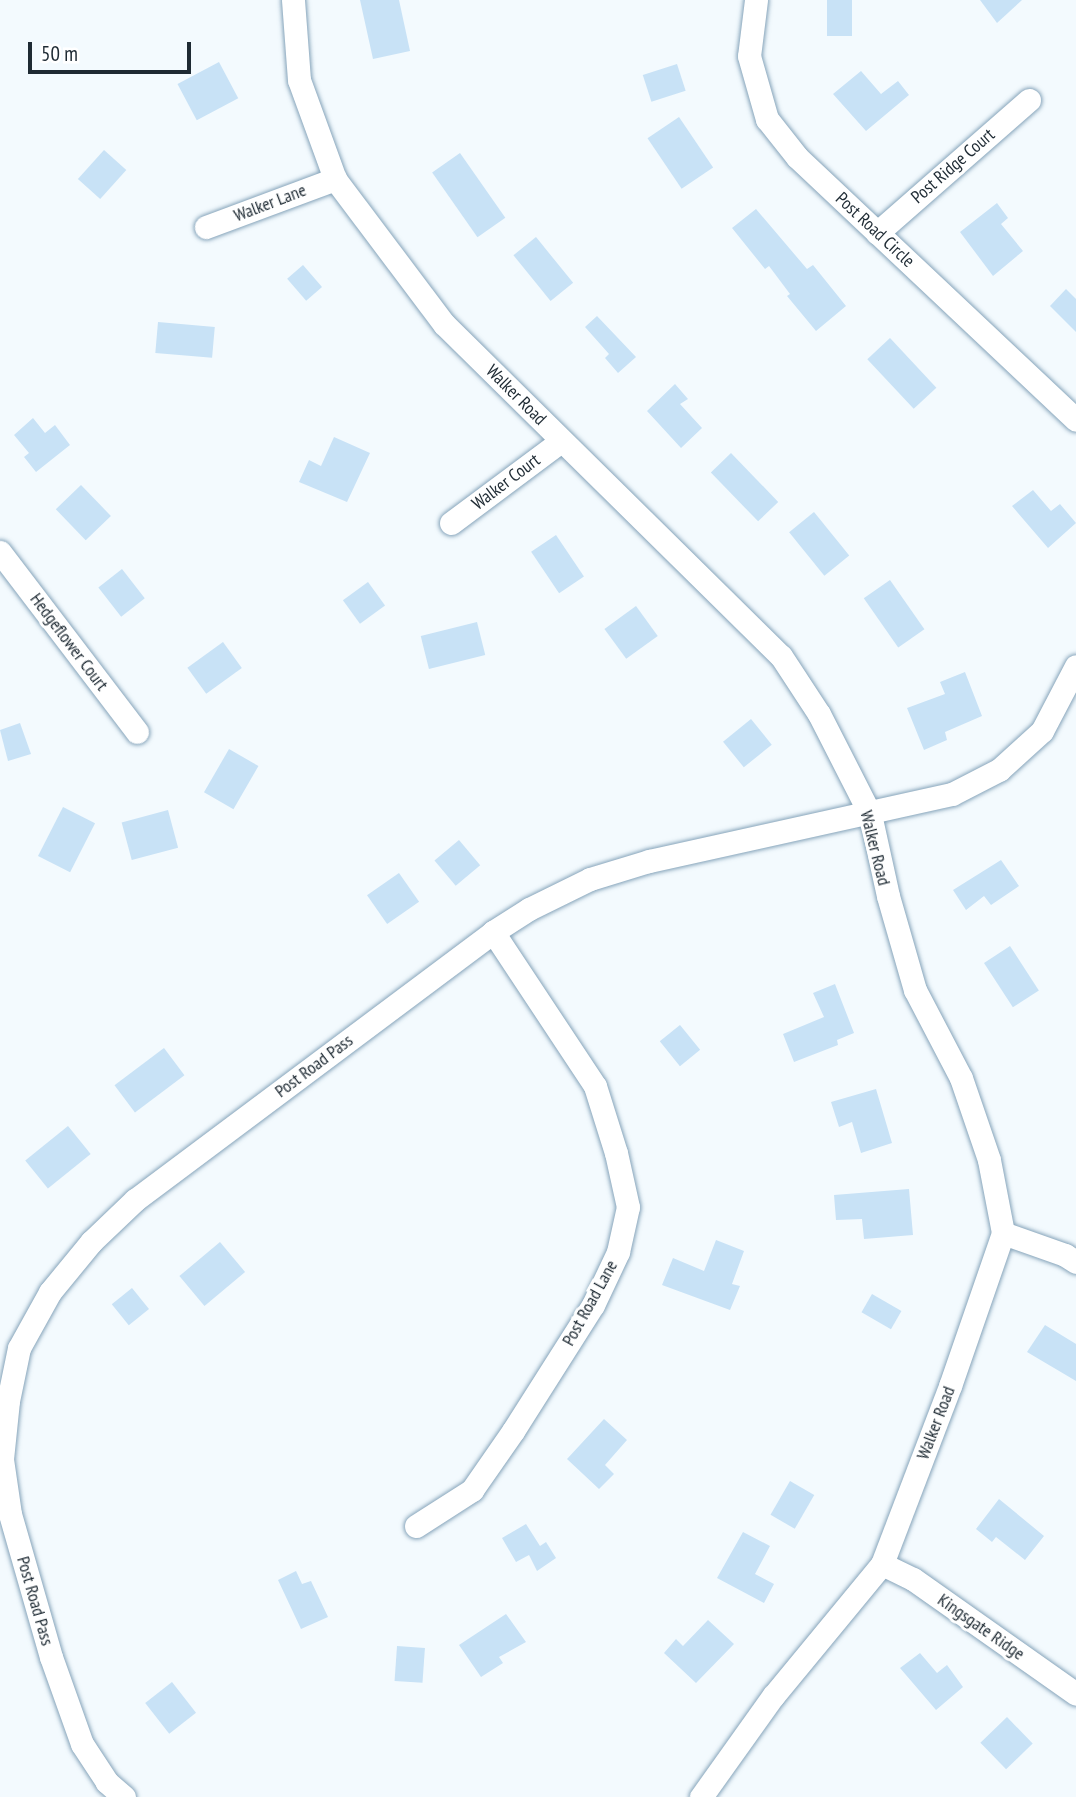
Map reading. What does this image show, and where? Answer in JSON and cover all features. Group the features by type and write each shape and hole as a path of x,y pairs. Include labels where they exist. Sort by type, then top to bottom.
{"street":[{"name":"Walker Road","path":"293,0 299,80 335,178 444,324 781,656 820,714 870,814 888,896 915,990 961,1078 989,1160 1003,1233 950,1386 882,1563 773,1696 701,1797"},
{"name":"Post Road Circle","path":"756,0 749,56 767,119 797,157 1076,420"},
{"name":"Post Ridge Court","path":"877,233 1029,100"},
{"name":"Walker Lane","path":"206,227 335,178"},
{"name":"Walker Court","path":"452,523 561,441"},
{"name":"Hedgeflower Court","path":"0,552 137,732"},
{"name":"Post Road Pass","path":"124,1797 107,1782 82,1744 51,1657 10,1514 2,1458 8,1401 19,1348 50,1292 91,1242 135,1200 493,932 529,909 590,879 649,861 952,794 999,770 1042,731 1076,666"},
{"name":"Post Road Lane","path":"416,1526 472,1490 513,1431 593,1305 618,1252 628,1207 616,1153 595,1086 493,932"},
{"path":"1003,1233 1065,1255 1076,1262"},
{"name":"Kingsgate Ridge","path":"882,1563 913,1578 1076,1694"}],"building":[{"path":"360,0 399,0 410,51 373,59"},
{"path":"827,0 852,0 852,36 827,36"},
{"path":"980,0 1022,0 997,23"},
{"path":"219,62 238,98 197,120 178,84"},
{"path":"677,64 686,91 651,102 643,75"},
{"path":"861,71 881,94 898,81 909,95 866,131 833,94"},
{"path":"679,117 713,168 682,189 647,138"},
{"path":"104,150 126,170 100,199 78,179"},
{"path":"460,153 505,218 477,237 432,173"},
{"path":"997,203 1008,218 1001,224 1023,251 993,276 960,232"},
{"path":"756,209 807,269 813,265 846,306 816,331 787,296 790,294 769,266 765,269 732,228"},
{"path":"536,237 573,283 551,301 513,255"},
{"path":"303,265 322,287 306,301 287,279"},
{"path":"1066,289 1076,299 1076,332 1050,306"},
{"path":"597,316 636,357 618,373 605,358 609,354 585,327"},
{"path":"158,322 215,327 212,358 155,353"},
{"path":"890,338 936,388 914,409 867,359"},
{"path":"675,384 688,399 680,404 702,428 681,448 647,411"},
{"path":"33,418 45,433 55,425 70,445 36,472 24,457 29,453 14,435"},
{"path":"334,437 370,453 347,502 299,482 309,460 321,466"},
{"path":"731,453 778,502 758,521 711,472"},
{"path":"81,485 111,516 86,540 56,509"},
{"path":"1033,490 1051,511 1060,504 1076,523 1048,548 1012,506"},
{"path":"814,512 849,556 824,576 789,532"},
{"path":"556,535 584,576 559,593 531,552"},
{"path":"122,569 145,598 121,617 98,587"},
{"path":"890,580 924,629 898,648 864,598"},
{"path":"368,582 385,605 360,624 343,600"},
{"path":"636,606 658,636 626,659 604,629"},
{"path":"477,622 485,655 429,669 421,636"},
{"path":"223,642 242,668 206,694 187,668"},
{"path":"965,672 982,716 945,732 947,740 924,750 907,708 945,694 940,682"},
{"path":"751,719 772,745 744,767 723,742"},
{"path":"20,723 31,754 8,761 0,730"},
{"path":"229,749 258,766 233,809 204,792"},
{"path":"63,807 95,823 70,872 38,856"},
{"path":"168,810 178,848 132,860 122,822"},
{"path":"459,840 480,865 456,886 434,861"},
{"path":"1001,860 1019,886 991,905 984,896 966,910 953,890"},
{"path":"399,873 419,902 387,924 367,895"},
{"path":"1010,946 1039,990 1013,1007 984,963"},
{"path":"835,984 854,1033 837,1040 838,1045 794,1062 783,1034 824,1017 813,993"},
{"path":"680,1025 700,1050 680,1066 660,1041"},
{"path":"164,1048 184,1075 135,1112 114,1085"},
{"path":"876,1089 892,1143 861,1153 852,1122 839,1127 831,1102"},
{"path":"68,1126 91,1154 48,1189 25,1161"},
{"path":"909,1189 913,1235 864,1239 862,1219 836,1220 834,1195"},
{"path":"716,1240 744,1251 732,1284 740,1286 730,1310 662,1285 673,1258 704,1271"},
{"path":"220,1242 245,1272 204,1306 179,1276"},
{"path":"132,1288 149,1309 129,1325 112,1304"},
{"path":"872,1294 901,1311 891,1329 862,1312"},
{"path":"1045,1325 1076,1344 1076,1381 1027,1352"},
{"path":"604,1419 627,1440 605,1465 614,1474 599,1489 567,1459"},
{"path":"790,1481 814,1495 795,1529 770,1515"},
{"path":"999,1499 1044,1536 1025,1560 996,1537 992,1542 976,1529"},
{"path":"526,1524 540,1546 546,1542 556,1558 537,1571 529,1555 516,1562 502,1538"},
{"path":"743,1532 770,1546 755,1574 774,1584 764,1603 717,1578"},
{"path":"296,1571 302,1584 311,1581 328,1617 301,1629 278,1580"},
{"path":"506,1614 526,1642 499,1657 503,1663 481,1677 459,1645"},
{"path":"708,1620 734,1644 696,1683 664,1653 676,1639 683,1646"},
{"path":"397,1646 425,1648 422,1683 395,1681"},
{"path":"920,1653 937,1673 947,1665 963,1687 936,1710 900,1668"},
{"path":"172,1682 196,1713 169,1734 145,1703"},
{"path":"1007,1717 1033,1744 1006,1769 980,1743"}]}
